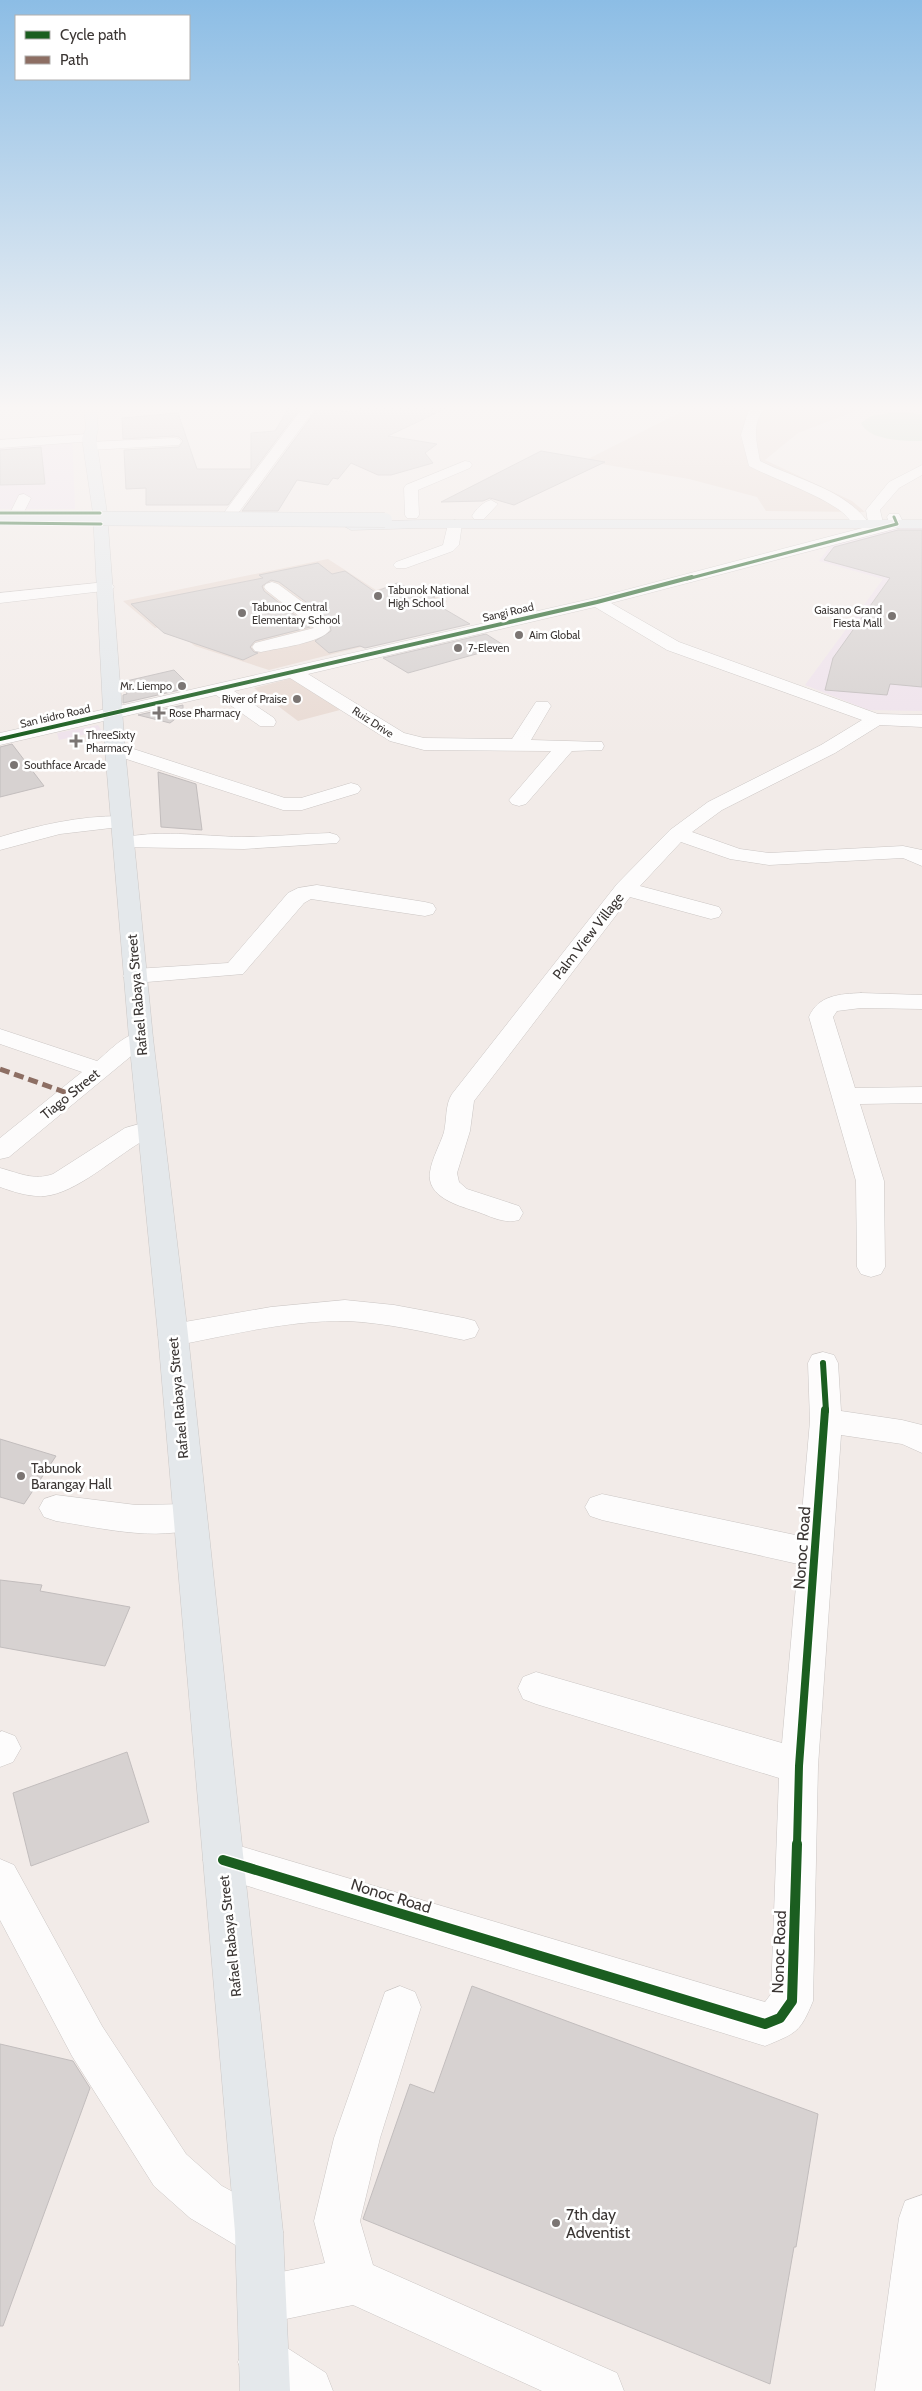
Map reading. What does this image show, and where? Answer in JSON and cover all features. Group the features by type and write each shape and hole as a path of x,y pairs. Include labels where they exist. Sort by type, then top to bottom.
{"main road":[{"path":"0,518 385,520 432,518"},
{"path":"81,518 384,526 419,518"},
{"path":"0,523 132,518"},
{"path":"403,518 419,518 455,524 896,520 917,518"},
{"path":"633,518 868,520"},
{"name":"Rafael Rabaya Street","path":"101,519 115,749 140,1038 173,1335 259,2232 264,2377"},
{"path":"896,520 922,524"}],"street":[{"path":"864,518 868,520"},
{"name":"Sangi Road","path":"114,712 295,673 597,602 896,520"},
{"path":"401,565 448,548 451,545 455,524"},
{"path":"67,576 106,581"},
{"path":"0,598 106,581"},
{"path":"261,647 317,634 322,630 322,625 272,587"},
{"path":"597,602 673,646 876,719 922,721"},
{"path":"300,638 330,664"},
{"name":"Ruiz Drive","path":"295,673 397,737 407,741 424,744 595,746"},
{"path":"220,689 267,722"},
{"path":"519,744 542,706"},
{"name":"San Isidro Road","path":"0,739 114,712"},
{"name":"Palm View Village","path":"509,1213 458,1195 446,1186 442,1173 458,1131 461,1100 625,889 677,834 715,806 828,748 876,719"},
{"path":"519,800 566,746"},
{"path":"115,749 283,804 302,804 351,789"},
{"path":"0,844 38,832 105,822 122,833 163,841 244,843 330,839"},
{"path":"677,834 751,857 769,859 903,852 916,855 922,860"},
{"path":"625,889 711,912"},
{"path":"135,976 235,969 296,898 306,893 317,892 425,909"},
{"path":"871,1267 870,1181 821,1017 826,1007 831,1004 848,1002 922,1002"},
{"path":"0,1036 100,1070"},
{"name":"Tiago Street","path":"0,1151 140,1038"},
{"path":"844,1096 922,1095"},
{"path":"0,1177 25,1186 45,1187 63,1180 134,1134 150,1129"},
{"path":"173,1335 287,1314 333,1311 378,1313 464,1329"},
{"name":"Nonoc Road","path":"223,1860 764,2024 780,2018 792,2001 799,1766 826,1421 823,1363"},
{"path":"826,1421 902,1432 914,1435 922,1441"},
{"path":"602,1507 816,1554"},
{"path":"56,1508 136,1519 189,1517"},
{"path":"536,1688 799,1766"},
{"path":"0,1879 87,2041 170,2170 206,2202 259,2232"},
{"path":"354,2281 337,2221 357,2138 400,2007"},
{"path":"900,2391 922,2218"},
{"path":"262,2300 354,2281 599,2391"},
{"path":"264,2377 308,2391"}],"shaded area":[{"path":"903,526 922,526 922,711 868,710 805,685 883,579 819,561 834,541"},
{"name":"Tabunoc Central Elementary School","path":"328,559 376,590 397,583 448,601 376,634 377,643 269,670 195,646 168,625 155,628 123,601"},
{"name":"River of Praise","path":"296,677 340,710 298,721 254,688"},
{"path":"98,725 102,731 59,740 57,733"}],"building":[{"name":"Gaisano Grand Fiesta Mall","path":"898,530 922,530 922,687 890,684 887,695 825,690 833,658 890,578 824,560 834,547"},
{"name":"Tabunoc Central Elementary School","path":"318,563 332,574 345,571 375,592 397,583 435,597 429,600 470,624 365,648 360,646 329,653 315,641 331,631 329,619 279,582 271,580 262,586 264,591 310,627 255,641 250,647 254,652 258,653 243,660 164,633 131,604 263,578 259,575"},
{"path":"486,634 505,646 408,673 383,658"},
{"path":"174,670 184,680 184,689 123,703 123,695 127,694 122,682"},
{"name":"Rose Pharmacy","path":"183,705 183,713 170,723 138,715"},
{"name":"Southface Arcade","path":"12,744 44,786 0,797 0,747"},
{"path":"158,772 196,784 202,830 161,827"},
{"name":"Tabunok Barangay Hall","path":"0,1439 56,1456 24,1504 0,1497"},
{"path":"0,1580 42,1585 40,1591 130,1607 105,1666 0,1647"},
{"path":"127,1752 149,1822 31,1866 13,1793"},
{"path":"472,1986 818,2114 796,2247 794,2247 770,2384 363,2219 410,2084 434,2093"},
{"path":"0,2044 73,2061 90,2088 3,2326 0,2326"}],"marked path":[{"path":"0,1069 70,1094"}],"cycle path":[{"path":"0,739 597,602 897,524 894,518"},
{"path":"0,523 101,524"},
{"path":"223,1860 765,2024 780,2018 792,2001 799,1766 826,1421 823,1363"}],"place":[{"name":"Tabunok National High School","path":"378,596"},
{"name":"Tabunoc Central Elementary School","path":"242,613"},
{"name":"Gaisano Grand Fiesta Mall","path":"892,616"},
{"name":"Aim Global","path":"519,635"},
{"name":"7-Eleven","path":"458,648"},
{"name":"Mr. Liempo","path":"182,686"},
{"name":"River of Praise","path":"297,699"},
{"name":"Rose Pharmacy","path":"159,713"},
{"name":"ThreeSixty Pharmacy","path":"76,741"},
{"name":"Southface Arcade","path":"14,765"},
{"name":"Tabunok Barangay Hall","path":"21,1476"},
{"name":"7th day Adventist","path":"556,2223"}]}
